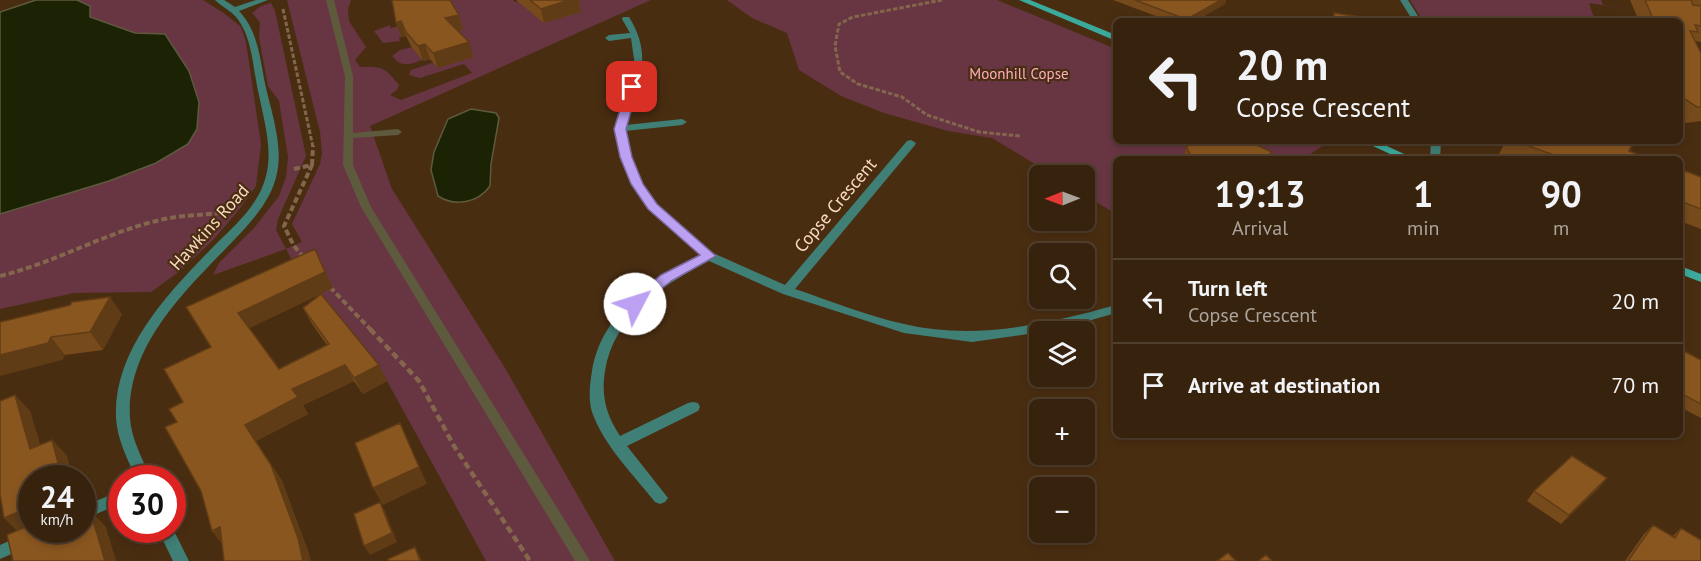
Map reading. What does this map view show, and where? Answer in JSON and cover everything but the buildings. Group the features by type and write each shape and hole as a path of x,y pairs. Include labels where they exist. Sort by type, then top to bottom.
{"main road":[{"path":"1023,0 1113,37"},
{"path":"1372,144 1394,156"},
{"path":"1683,271 1701,278"}],"street":[{"name":"Hawkins Road","path":"138,465 123,419 124,398 132,366 154,323 191,276 255,210 268,188 273,173 274,162 267,110 253,41 248,25 235,10 219,0"},
{"path":"235,10 264,0"},
{"path":"1404,0 1415,18"},
{"path":"626,19 635,35 639,66 620,129 626,157 637,184 652,207 709,256 787,291 887,326 972,337 1056,326 1113,310"},
{"path":"609,38 635,35"},
{"path":"620,129 682,122"},
{"name":"Copse Crescent","path":"787,291 911,144"},
{"path":"660,498 618,444 599,411 598,369 602,351 620,317 666,278 709,256"},
{"path":"618,444 693,407"},
{"path":"0,552 20,543"},
{"path":"174,543 181,561"}],"path":[{"path":"279,0 314,154 312,165 284,226 294,246 308,262"},
{"path":"942,0 852,17 839,24 835,46 840,72 858,84 902,97 927,115 979,132 1020,136"},
{"path":"273,173 312,165"},
{"path":"0,276 24,270 96,241 169,218 255,210"},
{"path":"323,279 419,381 454,446 530,561"}],"green space":[{"path":"77,0 203,0 241,27 246,42 261,144 256,186 212,241 180,271 151,292 74,293 0,309 0,214 109,181 199,102 189,71 165,35 135,33 89,17 90,6"},
{"path":"287,0 351,0 348,9 349,21 366,47 355,60 360,67 374,67 387,72 399,85 397,90 390,95 401,100 472,73 464,64 420,78 409,75 411,70 435,62 440,67 473,57 456,39 431,55 410,64 402,64 392,56 400,50 452,38 442,19 399,38 400,41 383,43 374,31 390,25 390,28 404,25 435,0 513,0 515,2 524,0 651,0 370,126 392,189 505,368 615,561 486,561 387,381 296,268 286,249 302,242 292,224 320,164 322,153 320,132"},
{"name":"Moonhill Copse","path":"727,0 997,0 1113,48 1113,144 1326,144 1308,156 1113,156 1113,212 1095,201 1095,165 1037,165 992,138 948,131 884,113 841,96 799,70 787,33 752,18"},
{"path":"1410,0 1601,0 1603,5 1680,18 1589,3 1594,18 1421,18"},
{"path":"271,3 275,11 306,156 278,219 276,230 286,249 213,275 219,263 254,228 279,196 286,177 288,157 279,101 268,86 259,37 260,22 252,13 261,6"}],"shaded area":[{"path":"36,0 77,0 90,6 90,17 135,33 165,34 189,71 199,102 197,129 188,144 156,163 109,181 0,214 0,12"},
{"path":"471,109 496,113 499,118 491,164 490,186 473,200 452,201 438,196 431,170 434,152 448,119"}],"waterway":[{"path":"330,0 349,76 348,136"},
{"path":"348,136 398,132"},
{"path":"348,136 348,165 366,207 583,561"}],"route":[{"path":"632,87 620,129 626,157 637,184 652,207 709,256 666,278 635,304"}]}
